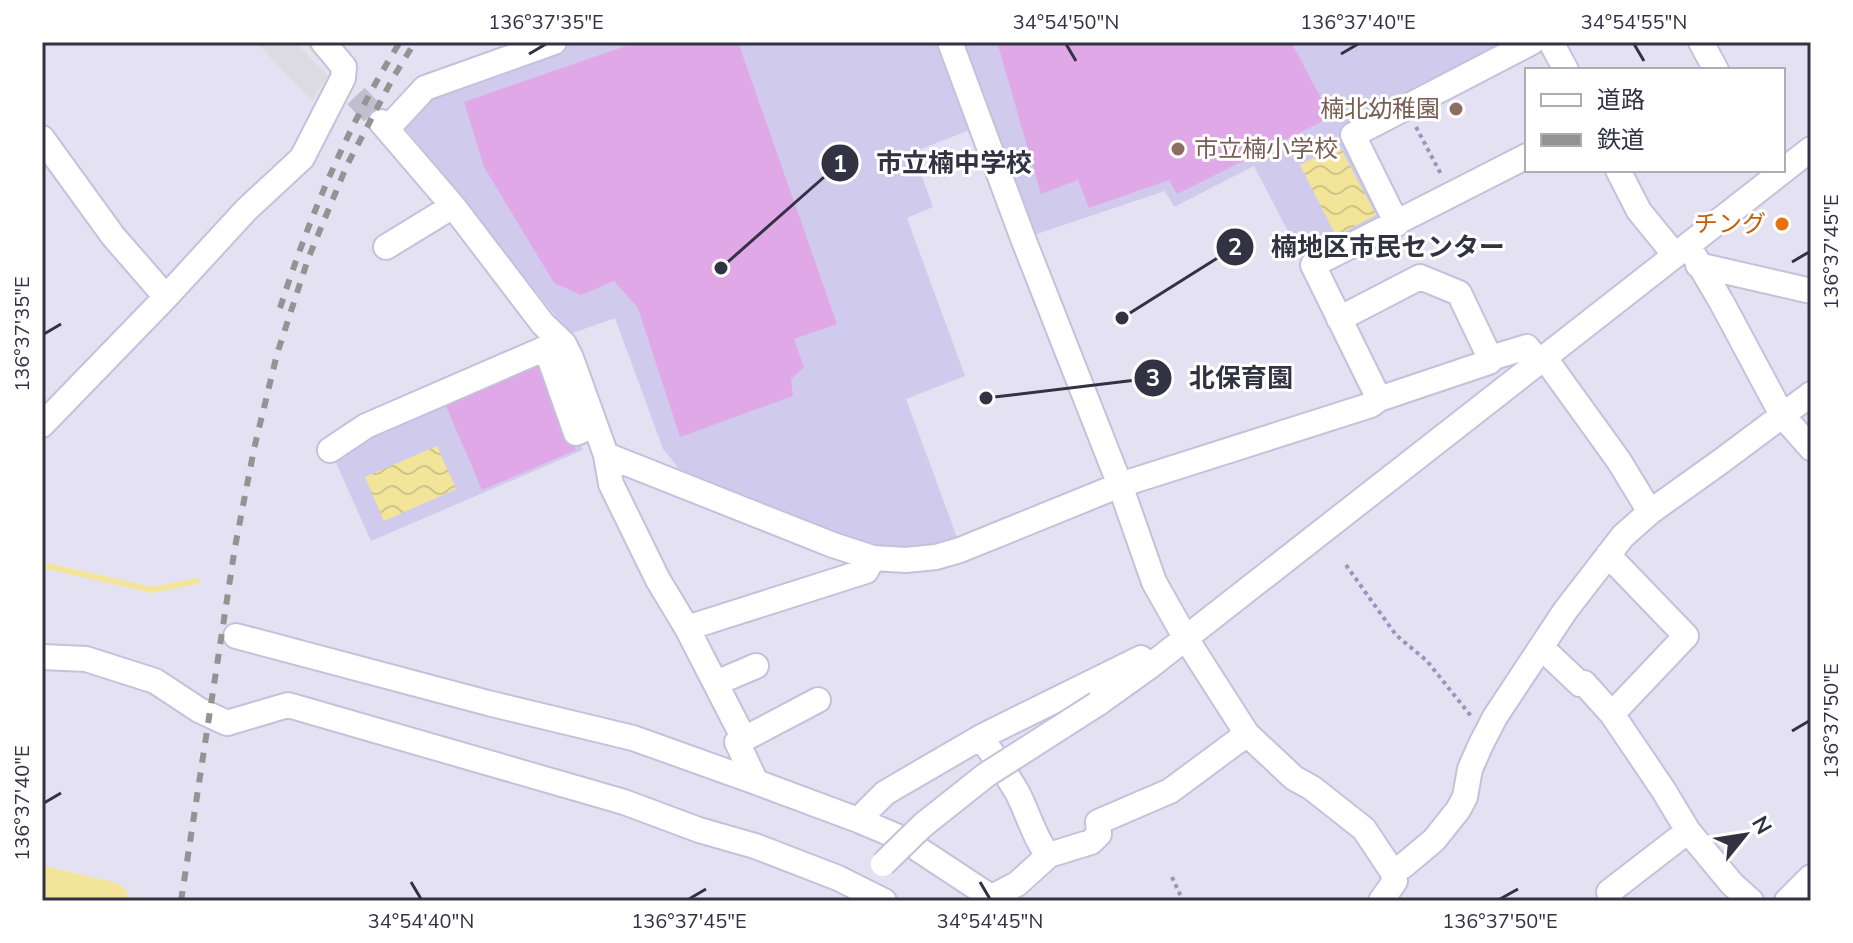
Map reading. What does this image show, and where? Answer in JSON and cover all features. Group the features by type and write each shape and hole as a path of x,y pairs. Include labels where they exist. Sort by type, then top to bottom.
{"street":[{"path":"42,425 246,210 302,158 349,87 344,67 323,42"},
{"path":"551,343 543,324 453,206 384,126 425,88 554,42"},
{"path":"950,42 1120,485 1154,582 1247,734 1294,778 1312,788 1364,829 1391,888"},
{"path":"1397,224 1353,135 1532,42"},
{"path":"1551,42 1565,68"},
{"path":"1701,42 1715,68"},
{"path":"42,138 113,236 166,297"},
{"path":"1785,166 1811,149"},
{"path":"1379,399 1313,265 1525,157"},
{"path":"1619,172 1639,211 1687,255 1722,303 1782,415 1811,448"},
{"path":"42,657 86,659 155,681 199,710 227,723 288,705 624,802 838,878 867,898 883,864 923,825 986,775 1150,666 1541,359 1687,255 1772,174"},
{"path":"386,247 453,206"},
{"path":"1687,255 1811,291"},
{"path":"1339,319 1420,277 1459,293 1491,360"},
{"path":"330,450 366,426 551,343 564,344 606,455 611,484 658,580 687,628 744,739"},
{"path":"606,455 873,558 906,560 936,557 1120,485 1371,405 1379,399 1527,347 1541,359 1619,461 1650,512"},
{"path":"1391,888 1403,866 1434,840 1458,810 1465,797 1470,769 1495,717 1573,600 1623,536 1650,512 1811,394"},
{"path":"1608,555 1686,636 1612,714"},
{"path":"687,628 866,571 873,558"},
{"path":"236,636 633,738 896,836"},
{"path":"1542,648 1580,684 1584,683 1612,714 1688,831 1732,884 1751,901"},
{"path":"858,820 885,793 981,737 1141,658 1150,666"},
{"path":"716,683 756,666"},
{"path":"756,782 737,742 818,700"},
{"path":"918,849 995,899 1049,855 1091,842 1099,834 1098,822 1170,791 1247,734"},
{"path":"981,737 1015,789 1042,850 1049,855"},
{"path":"1609,892 1688,831"},
{"path":"1787,901 1811,877"}],"path":[{"path":"1406,108 1452,195"},
{"path":"1346,565 1396,635 1427,661 1486,735"},
{"path":"1172,877 1183,901"}],"shaded area":[{"path":"256,42 295,42 328,76 312,101"},
{"path":"577,42 937,42 970,130 913,152 933,207 907,218 965,376 906,399 958,540 886,550 863,546 679,469 663,449 615,318 570,334 402,124 434,93"},
{"path":"637,42 738,42 837,324 794,339 804,367 791,379 793,396 680,437 638,308 614,281 581,295 554,283 484,167 464,102"},
{"name":"市立楠小学校","path":"963,42 1518,42 1347,132 1392,220 1305,264 1254,166 1174,207 1165,191 1034,235"},
{"path":"997,42 1291,42 1331,117 1177,194 1169,180 1089,208 1078,180 1041,194"},
{"path":"544,359 583,450 371,541 333,456 366,431"},
{"path":"539,364 576,450 482,490 445,404"}],"water":[{"path":"1339,145 1376,215 1336,236 1300,165"},
{"path":"437,446 456,489 384,521 365,477"}],"waterway":[{"path":"307,42 318,54"},
{"path":"42,565 153,590 197,581"},
{"path":"42,885 110,901"}],"tunnel":[{"path":"356,96 381,122"}],"railway":[{"path":"280,308 332,171 400,42"},
{"path":"181,901 235,547 277,354 308,259 347,165 415,42"}],"place":[{"name":"楠北幼稚園","path":"1456,109"},
{"name":"市立楠小学校","path":"1178,149"},
{"name":"チング","path":"1782,224"},
{"name":"市立楠中学校","path":"721,268"},
{"name":"楠地区市民センター","path":"1122,318"},
{"name":"北保育園","path":"986,398"}]}
